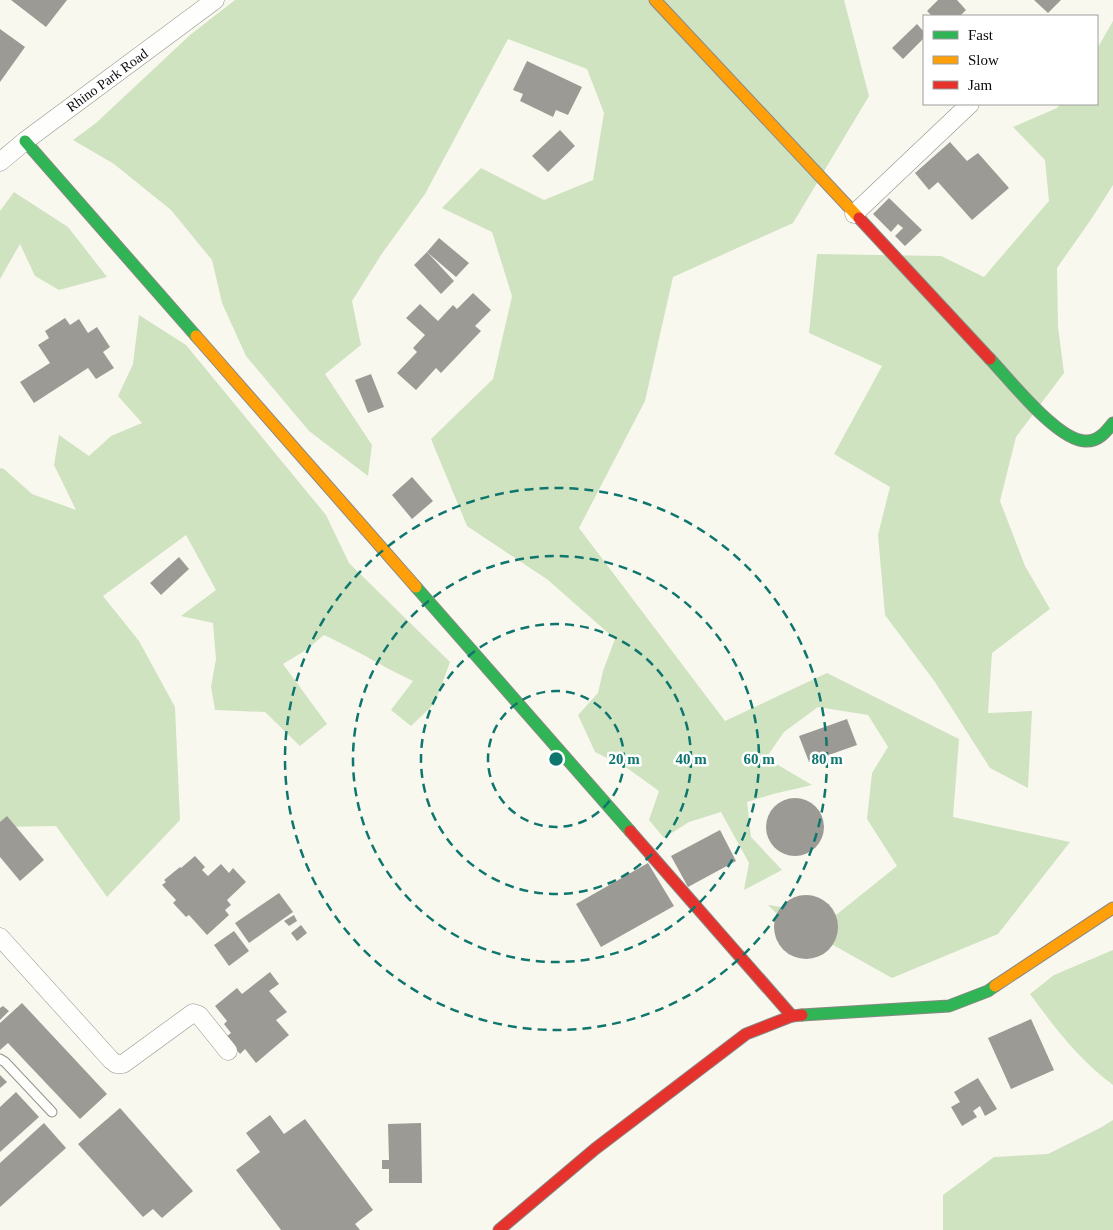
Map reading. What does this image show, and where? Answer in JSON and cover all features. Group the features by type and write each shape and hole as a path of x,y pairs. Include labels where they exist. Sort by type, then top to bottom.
{"street":[{"name":"Rhino Park Road","path":"0,162 24,140 215,0"},
{"path":"655,0 1050,423 1066,435 1085,442 1099,437 1113,423"},
{"path":"854,214 969,105"},
{"path":"24,140 792,1016"},
{"path":"499,1230 595,1149 746,1034 792,1016 949,1006 988,991 1113,908"},
{"path":"0,937 116,1064 123,1064 193,1013 200,1015 228,1051"}],"lane":[{"path":"0,1059 52,1112"}],"green space":[{"path":"235,0 844,0 869,96 793,223 673,277 645,401 579,528 725,721 827,673 959,739 953,817 1070,842 998,934 892,978 776,913 768,905 836,915 897,866 867,819 872,773 888,747 868,715 818,707 784,732 766,758 812,785 747,802 751,837 782,870 744,890 749,863 721,812 689,822 664,838 649,820 659,791 627,768 595,752 578,715 598,693 603,671 615,639 548,580 467,526 431,439 493,379 512,296 492,232 442,208 481,168 544,200 593,180 604,113 587,69 508,39 425,194 381,255 352,301 361,345 325,374 372,445 368,476 309,431 246,356 222,303 212,260 171,210 114,164 73,140 96,123 190,35"},
{"path":"1113,21 1113,185 1057,268 1058,327 1064,373 1016,437 1000,501 1025,566 1050,609 992,653 988,713 1032,711 1028,788 990,768 935,682 885,615 878,535 890,487 834,454 882,366 809,333 817,254 941,256 984,277 1049,201 1045,160 1013,127 1057,108 1059,105 1098,105 1098,47"},
{"path":"14,192 68,227 107,277 59,290 35,276 20,244 0,279 0,211"},
{"path":"139,315 186,345 326,515 349,563 450,662 435,703 411,726 391,710 413,681 324,635 306,650 283,664 327,724 300,746 265,712 215,710 211,687 216,659 213,623 181,616 216,590 186,535 103,596 139,641 175,707 180,820 107,897 56,826 0,827 0,468 4,469 32,494 76,510 54,465 59,435 89,456 111,436 142,423 118,396 133,364"},
{"path":"1113,950 1113,1085 1078,1054 1030,994 1054,975"},
{"path":"1113,1120 1113,1230 943,1230 943,1195 994,1157 1048,1154"}],"building":[{"path":"11,0 67,0 46,27"},
{"path":"938,0 957,0 966,10 961,15 931,15 927,11"},
{"path":"1034,0 1061,0 1048,13"},
{"path":"917,24 923,31 923,39 903,59 892,48"},
{"path":"0,29 25,47 0,82"},
{"path":"527,61 582,87 568,115 556,110 553,117 520,101 523,94 513,90"},
{"path":"560,130 575,146 548,172 532,156"},
{"path":"950,142 967,161 978,153 1009,188 972,220 938,182 929,190 915,173"},
{"path":"889,198 922,230 905,246 895,236 903,228 898,224 891,232 873,214"},
{"path":"439,238 469,263 456,277 427,252"},
{"path":"427,252 454,281 441,294 414,265"},
{"path":"473,293 491,310 475,326 481,331 441,373 436,368 416,390 397,373 417,352 413,348 425,335 406,318 420,304 438,321 453,305 457,309"},
{"path":"65,318 70,325 79,319 88,333 97,327 110,347 103,352 114,368 96,379 88,368 34,403 20,382 50,363 38,345 49,338 45,331"},
{"path":"371,374 384,407 368,413 355,380"},
{"path":"412,477 433,501 412,519 392,495"},
{"path":"179,557 189,569 161,595 150,583"},
{"path":"847,719 857,745 809,762 799,736"},
{"path":"789,798 801,798 816,806 824,821 824,833 816,848 801,856 789,856 774,848 766,833 766,821 774,806"},
{"path":"7,816 44,860 20,881 0,857 0,822"},
{"path":"720,830 736,861 688,887 671,856"},
{"path":"195,856 205,867 202,870 208,876 221,864 229,873 233,868 246,882 227,900 231,905 225,910 229,915 207,935 189,915 186,917 173,903 176,900 162,885 166,882 164,880"},
{"path":"648,863 674,906 601,947 576,904"},
{"path":"279,893 293,912 249,943 235,923"},
{"path":"806,895 824,901 832,909 838,927 832,945 824,953 806,959 788,953 780,945 774,927 780,909 788,901"},
{"path":"294,915 297,921 289,926 284,921"},
{"path":"301,925 307,933 297,941 291,933"},
{"path":"234,931 249,951 229,966 214,945"},
{"path":"270,972 279,984 269,991 287,1012 276,1020 289,1035 256,1063 245,1049 240,1054 226,1037 231,1033 224,1024 227,1021 215,1006 237,988 242,994"},
{"path":"22,1003 107,1094 80,1119 8,1043 0,1050 0,1023"},
{"path":"3,1006 9,1011 0,1020 0,1008"},
{"path":"1031,1019 1054,1070 1011,1089 988,1038"},
{"path":"0,1075 7,1082 0,1088"},
{"path":"978,1078 997,1109 985,1116 980,1106 973,1111 977,1117 962,1126 951,1107 960,1102 954,1092"},
{"path":"16,1092 39,1117 0,1152 0,1107"},
{"path":"120,1108 193,1191 162,1218 153,1209 143,1217 78,1144"},
{"path":"270,1115 284,1134 305,1119 373,1210 355,1224 360,1230 281,1230 236,1170 260,1152 246,1133"},
{"path":"44,1123 66,1148 0,1207 0,1163"},
{"path":"421,1123 422,1183 389,1183 389,1169 382,1169 382,1160 389,1160 388,1124"}],"traffic: fast":[{"path":"25,141 196,336"},
{"path":"990,359 1034,408 1061,431 1074,438 1085,441 1094,440 1113,423"},
{"path":"416,587 630,831"},
{"path":"802,1015 949,1006 988,991 995,986"}],"traffic: slow":[{"path":"655,0 859,218"},
{"path":"196,336 416,587"},
{"path":"995,986 1113,908"}],"traffic: jam":[{"path":"859,218 990,359"},
{"path":"630,831 792,1016"},
{"path":"499,1230 595,1149 746,1034 792,1016 802,1015"}]}
